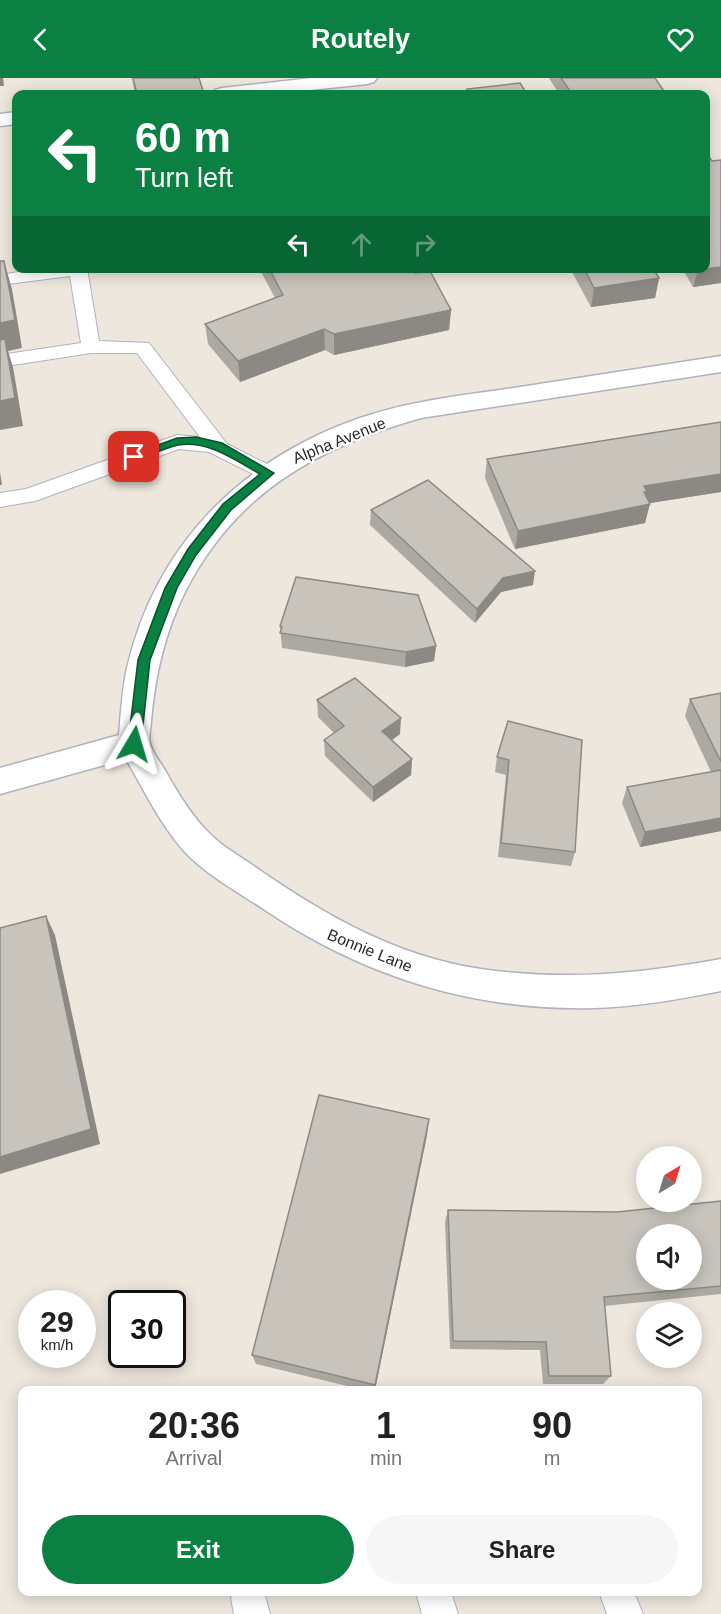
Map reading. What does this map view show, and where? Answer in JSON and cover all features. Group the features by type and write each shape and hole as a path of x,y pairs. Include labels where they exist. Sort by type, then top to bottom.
{"street":[{"path":"258,90 367,78"},
{"name":"Alpha Avenue","path":"134,744 144,660 171,588 192,552 227,507 268,473 309,449 363,426 421,410 721,364"},
{"path":"0,781 134,744"},
{"name":"Bonnie Lane","path":"134,744 173,810 195,840 287,909 322,931 403,966 495,989 551,994 607,993 721,975"}],"lane":[{"path":"0,280 50,273"},
{"path":"79,273 91,346"},
{"path":"0,361 91,346 142,347 218,446"},
{"path":"0,500 28,496 177,442 196,441 218,446 268,473"},
{"path":"435,1596 440,1614"},
{"path":"618,1596 625,1614"}],"building":[{"path":"133,78 199,78 203,90 136,90"},
{"path":"561,78 655,78 663,90 569,90"},
{"path":"520,83 524,90 468,90"},
{"path":"710,158 712,161 721,160 721,267 710,268"},
{"path":"0,261 4,261 15,320 0,323"},
{"path":"272,273 431,273 451,310 334,334 324,329 238,361 205,324 283,295"},
{"path":"586,273 656,273 659,278 594,288"},
{"path":"5,339 15,398 0,401 0,340"},
{"path":"721,422 721,474 644,486 647,492 644,492 650,504 518,531 487,459"},
{"path":"428,480 535,571 503,578 477,609 371,510"},
{"path":"296,577 418,595 436,646 406,652 280,633 282,627 280,626"},
{"path":"355,678 401,718 382,731 412,759 373,787 324,740 344,726 317,700"},
{"path":"721,693 721,762 690,699"},
{"path":"508,721 582,740 575,852 501,843 509,760 497,757"},
{"path":"721,770 721,818 645,832 627,787"},
{"path":"46,916 91,1129 0,1157 0,928"},
{"path":"319,1095 429,1119 375,1385 252,1355"},
{"path":"721,1201 721,1286 702,1288 702,1224 636,1224 636,1290 678,1290 604,1297 611,1376 549,1376 546,1342 453,1341 448,1210 702,1212 702,1203"}],"route":[{"path":"134,457 177,442 196,441 218,446 268,473 227,507 192,552 171,588 144,660 134,744"}]}
